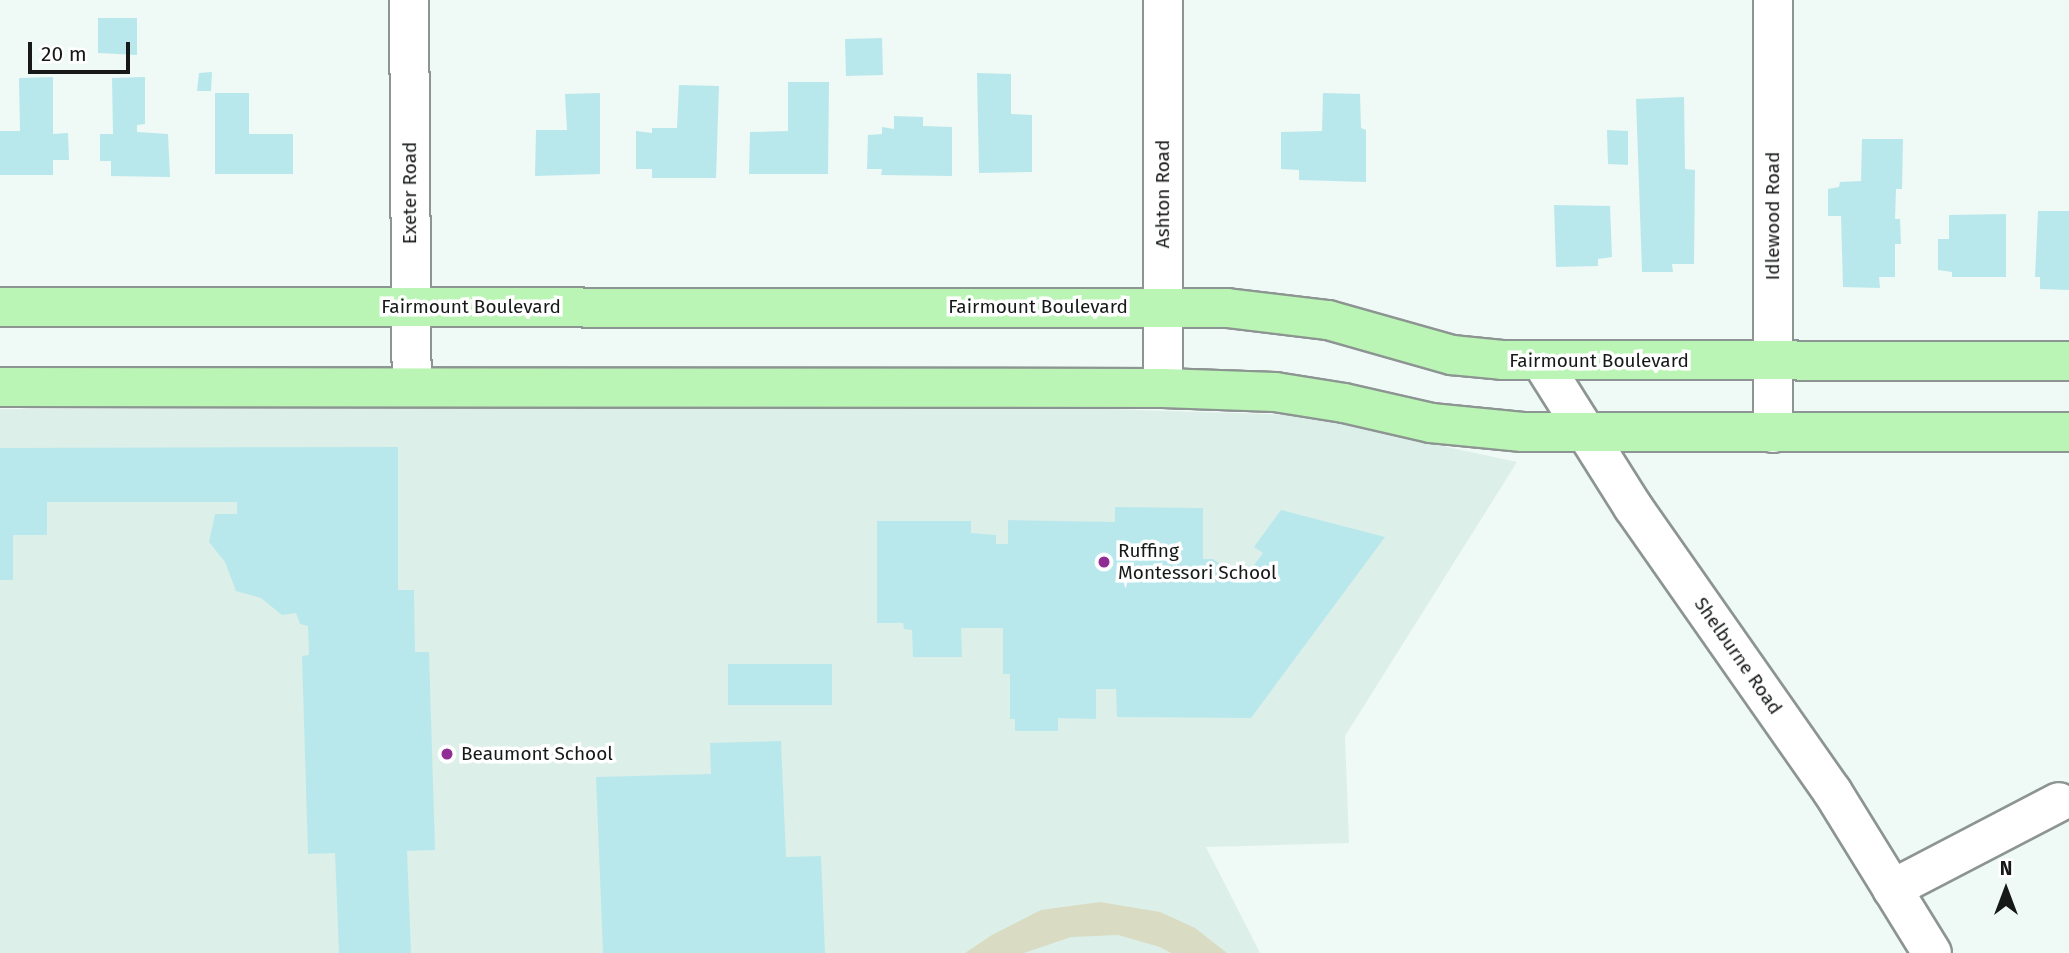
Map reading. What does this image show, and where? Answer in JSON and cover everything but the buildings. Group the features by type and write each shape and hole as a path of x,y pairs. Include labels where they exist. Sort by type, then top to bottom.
{"main road":[{"name":"Fairmount Boulevard","path":"0,307 1163,307 1295,314 1360,328 1452,355 1541,361 2069,361"},
{"path":"0,387 1163,388 1275,392 1344,403 1451,426 1586,433 2069,432"}],"street":[{"name":"Exeter Road","path":"409,0 412,386"},
{"name":"Ashton Road","path":"1163,0 1163,388"},
{"name":"Idlewood Road","path":"1773,0 1773,433"},
{"name":"Shelburne Road","path":"1541,361 1633,507 1832,792 1932,953"},
{"path":"1892,889 2059,802"}],"shaded area":[{"name":"Beaumont School","path":"1073,408 1298,415 1517,462 1345,736 1349,843 1206,847 1260,953 0,953 0,409"}],"green space":[{"path":"1100,902 1160,912 1195,928 1227,953 1171,953 1160,947 1118,935 1071,937 1024,953 965,953 992,935 1041,910"}],"place":[{"name":"Ruffing Montessori School","path":"1104,562"},
{"name":"Beaumont School","path":"447,754"}]}
